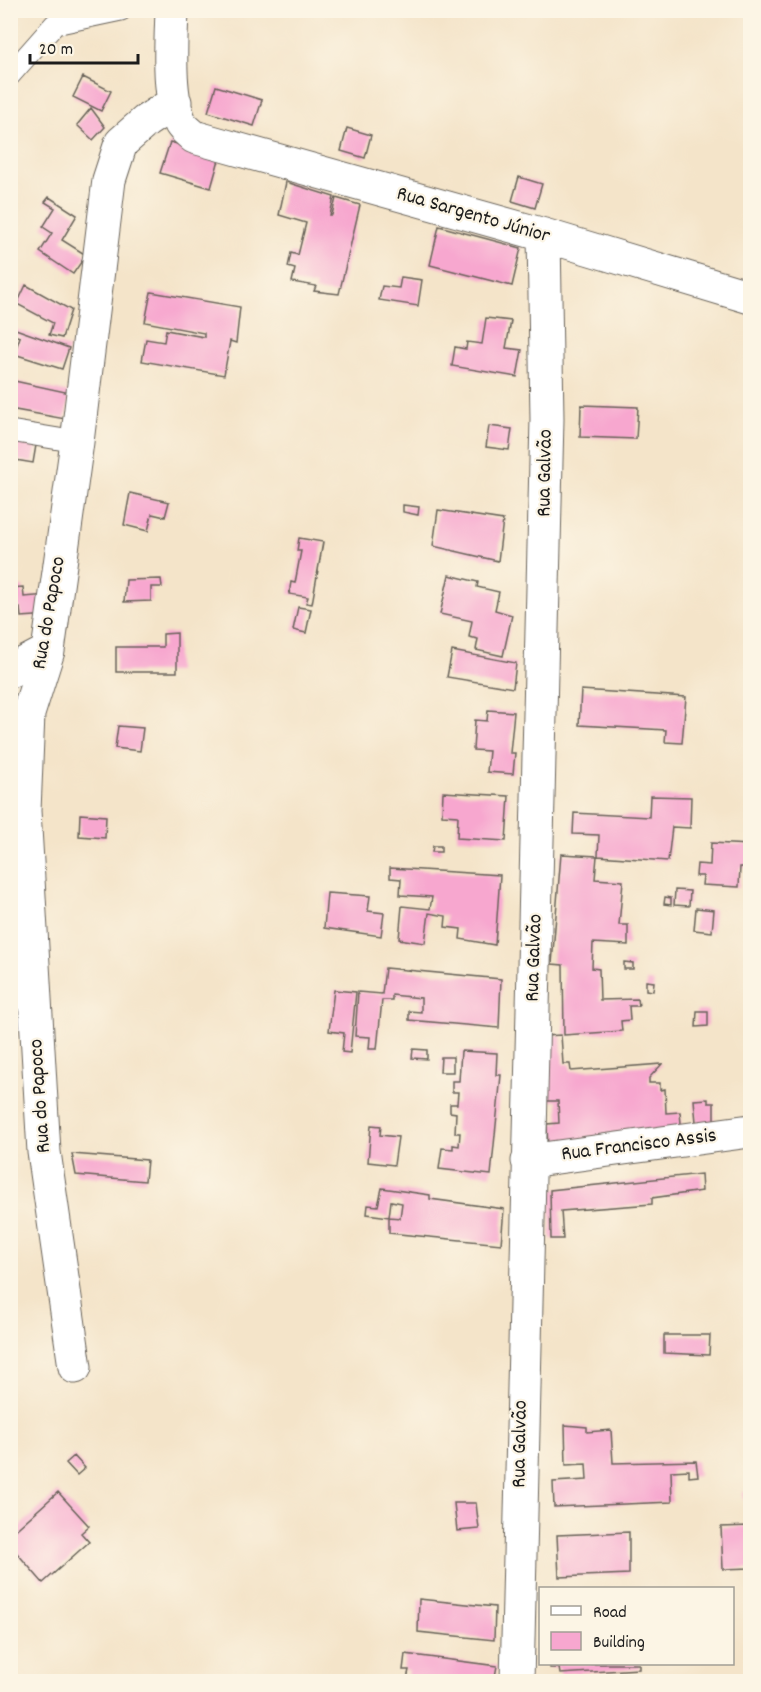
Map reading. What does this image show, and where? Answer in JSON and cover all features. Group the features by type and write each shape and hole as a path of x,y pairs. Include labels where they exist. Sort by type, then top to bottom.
{"street":[{"path":"172,10 171,51 175,102"},
{"name":"Rua Sargento Júnior","path":"175,102 182,125 194,138 544,235 750,297"},
{"name":"Rua do Papoco","path":"75,1367 45,1152 24,811 28,714 48,651 77,442 109,180 122,143 146,121 175,102"},
{"name":"Rua Galvão","path":"517,1682 547,419 544,235"},
{"path":"10,670 48,651"},
{"name":"Rua Francisco Assis","path":"528,1161 750,1131"}],"lane":[{"path":"10,75 55,24 121,10"},
{"path":"10,431 77,442"}],"building":[{"path":"83,77 111,91 101,111 73,97"},
{"path":"216,86 262,100 254,126 208,112"},
{"path":"91,108 105,127 93,140 77,125"},
{"path":"347,128 371,135 365,158 341,151"},
{"path":"170,142 220,156 211,188 160,173"},
{"path":"519,177 542,184 535,208 512,201"},
{"path":"286,182 334,197 330,215 332,215 336,198 360,205 339,294 314,291 316,286 292,282 295,269 288,267 291,253 298,255 306,223 279,215"},
{"path":"49,197 77,215 62,240 86,255 73,274 40,252 52,233 43,227 55,208 45,202"},
{"path":"439,226 521,248 512,286 430,265"},
{"path":"401,277 422,280 418,306 379,300 382,286 399,288"},
{"path":"26,285 71,310 62,338 49,335 53,323 17,304"},
{"path":"151,292 240,307 236,343 230,341 224,375 142,361 146,339 164,342 166,330 204,337 204,333 145,322"},
{"path":"486,318 511,321 506,348 522,350 517,377 452,366 455,347 466,349 467,342 482,344"},
{"path":"10,327 69,348 62,369 14,354 20,337 10,334"},
{"path":"10,380 70,393 65,419 10,409"},
{"path":"581,405 638,407 636,439 580,437"},
{"path":"489,426 512,429 509,450 486,447"},
{"path":"10,440 36,445 33,463 10,459"},
{"path":"130,493 169,502 165,517 152,514 148,531 124,525"},
{"path":"403,505 419,507 418,515 403,512"},
{"path":"438,510 503,520 498,561 433,546"},
{"path":"299,538 323,542 312,604 306,603 308,597 289,594 291,582 295,583 301,551 297,551"},
{"path":"449,575 478,582 477,587 499,592 495,610 512,615 503,656 476,650 478,639 469,637 472,621 440,614"},
{"path":"161,579 162,587 151,587 151,601 124,602 126,580"},
{"path":"23,587 24,597 48,595 50,615 21,617 20,608 16,608 10,597 10,588"},
{"path":"298,607 311,609 306,633 293,630"},
{"path":"177,633 177,672 116,672 116,647 163,647 163,634"},
{"path":"452,651 516,663 513,688 447,677"},
{"path":"581,690 686,697 682,743 665,742 666,730 579,725"},
{"path":"488,710 514,712 510,753 515,753 513,774 487,772 489,751 473,750 475,720 487,721"},
{"path":"118,726 143,728 140,751 115,748"},
{"path":"443,792 509,796 506,841 457,838 458,816 442,815"},
{"path":"650,796 691,797 690,828 672,827 668,861 598,856 599,835 573,834 574,813 649,817"},
{"path":"80,814 106,816 105,838 79,836"},
{"path":"711,843 750,845 750,867 740,867 739,887 702,885 703,876 696,876 697,864 710,865"},
{"path":"433,846 441,846 441,852 432,852"},
{"path":"561,854 597,856 595,879 623,881 619,925 628,925 628,945 593,943 592,968 599,969 600,1000 638,999 639,1006 629,1006 630,1020 621,1021 622,1031 564,1035 563,965 552,964"},
{"path":"390,868 500,875 495,945 460,939 461,929 445,927 446,916 429,913 425,943 399,939 402,906 430,909 432,897 400,895 401,879 390,878"},
{"path":"675,890 690,891 689,906 674,905"},
{"path":"327,893 370,896 368,911 384,913 381,936 324,928"},
{"path":"665,897 671,898 671,905 664,904"},
{"path":"696,908 714,910 712,932 694,930"},
{"path":"624,962 633,963 633,969 624,969"},
{"path":"385,968 501,979 499,1028 409,1020 409,1011 421,1012 421,998 392,995 392,1000 382,1000 377,1049 369,1049 370,1037 355,1036 358,992 382,994"},
{"path":"646,981 654,982 653,991 646,990"},
{"path":"334,990 356,992 350,1053 342,1052 344,1033 329,1031"},
{"path":"697,1011 708,1011 708,1026 696,1027"},
{"path":"561,1035 563,1064 570,1064 571,1071 662,1064 649,1078 649,1083 660,1083 660,1090 665,1089 666,1113 680,1112 682,1135 548,1152 547,1124 559,1123 558,1101 545,1101 545,1036"},
{"path":"413,1049 427,1050 427,1059 412,1058"},
{"path":"461,1051 497,1053 496,1075 501,1075 491,1175 439,1169 442,1148 453,1149 453,1145 459,1146 460,1133 455,1133 456,1113 450,1112 450,1104 457,1104 458,1092 452,1092 452,1081 459,1081"},
{"path":"441,1057 453,1057 453,1072 440,1072"},
{"path":"708,1099 708,1103 714,1103 714,1131 697,1133 694,1100"},
{"path":"371,1125 381,1126 380,1135 398,1137 394,1165 368,1162"},
{"path":"72,1154 147,1160 145,1181 76,1175"},
{"path":"701,1174 702,1191 652,1198 652,1204 561,1211 563,1239 551,1239 550,1190"},
{"path":"382,1188 430,1195 430,1199 504,1209 501,1244 389,1233 389,1217 367,1214 368,1205 378,1206","holes":["391,1201 402,1203 400,1218 389,1217"]},
{"path":"664,1335 710,1335 709,1355 664,1353"},
{"path":"565,1425 587,1427 587,1432 611,1430 613,1463 696,1461 698,1476 689,1477 689,1470 671,1471 672,1502 554,1507 553,1482 587,1480 586,1464 566,1465"},
{"path":"74,1456 85,1468 77,1475 66,1463"},
{"path":"743,1491 750,1491 750,1500 744,1500"},
{"path":"58,1492 89,1526 81,1533 89,1542 43,1583 10,1545 10,1535"},
{"path":"454,1503 476,1503 479,1529 457,1531"},
{"path":"750,1526 750,1568 723,1569 721,1527"},
{"path":"629,1532 629,1574 559,1577 557,1535"},
{"path":"419,1599 495,1607 494,1640 418,1632"},
{"path":"405,1654 497,1666 494,1682 407,1679 409,1670 403,1670"},
{"path":"550,1665 639,1665 639,1669 560,1674 559,1668 550,1668"}]}
